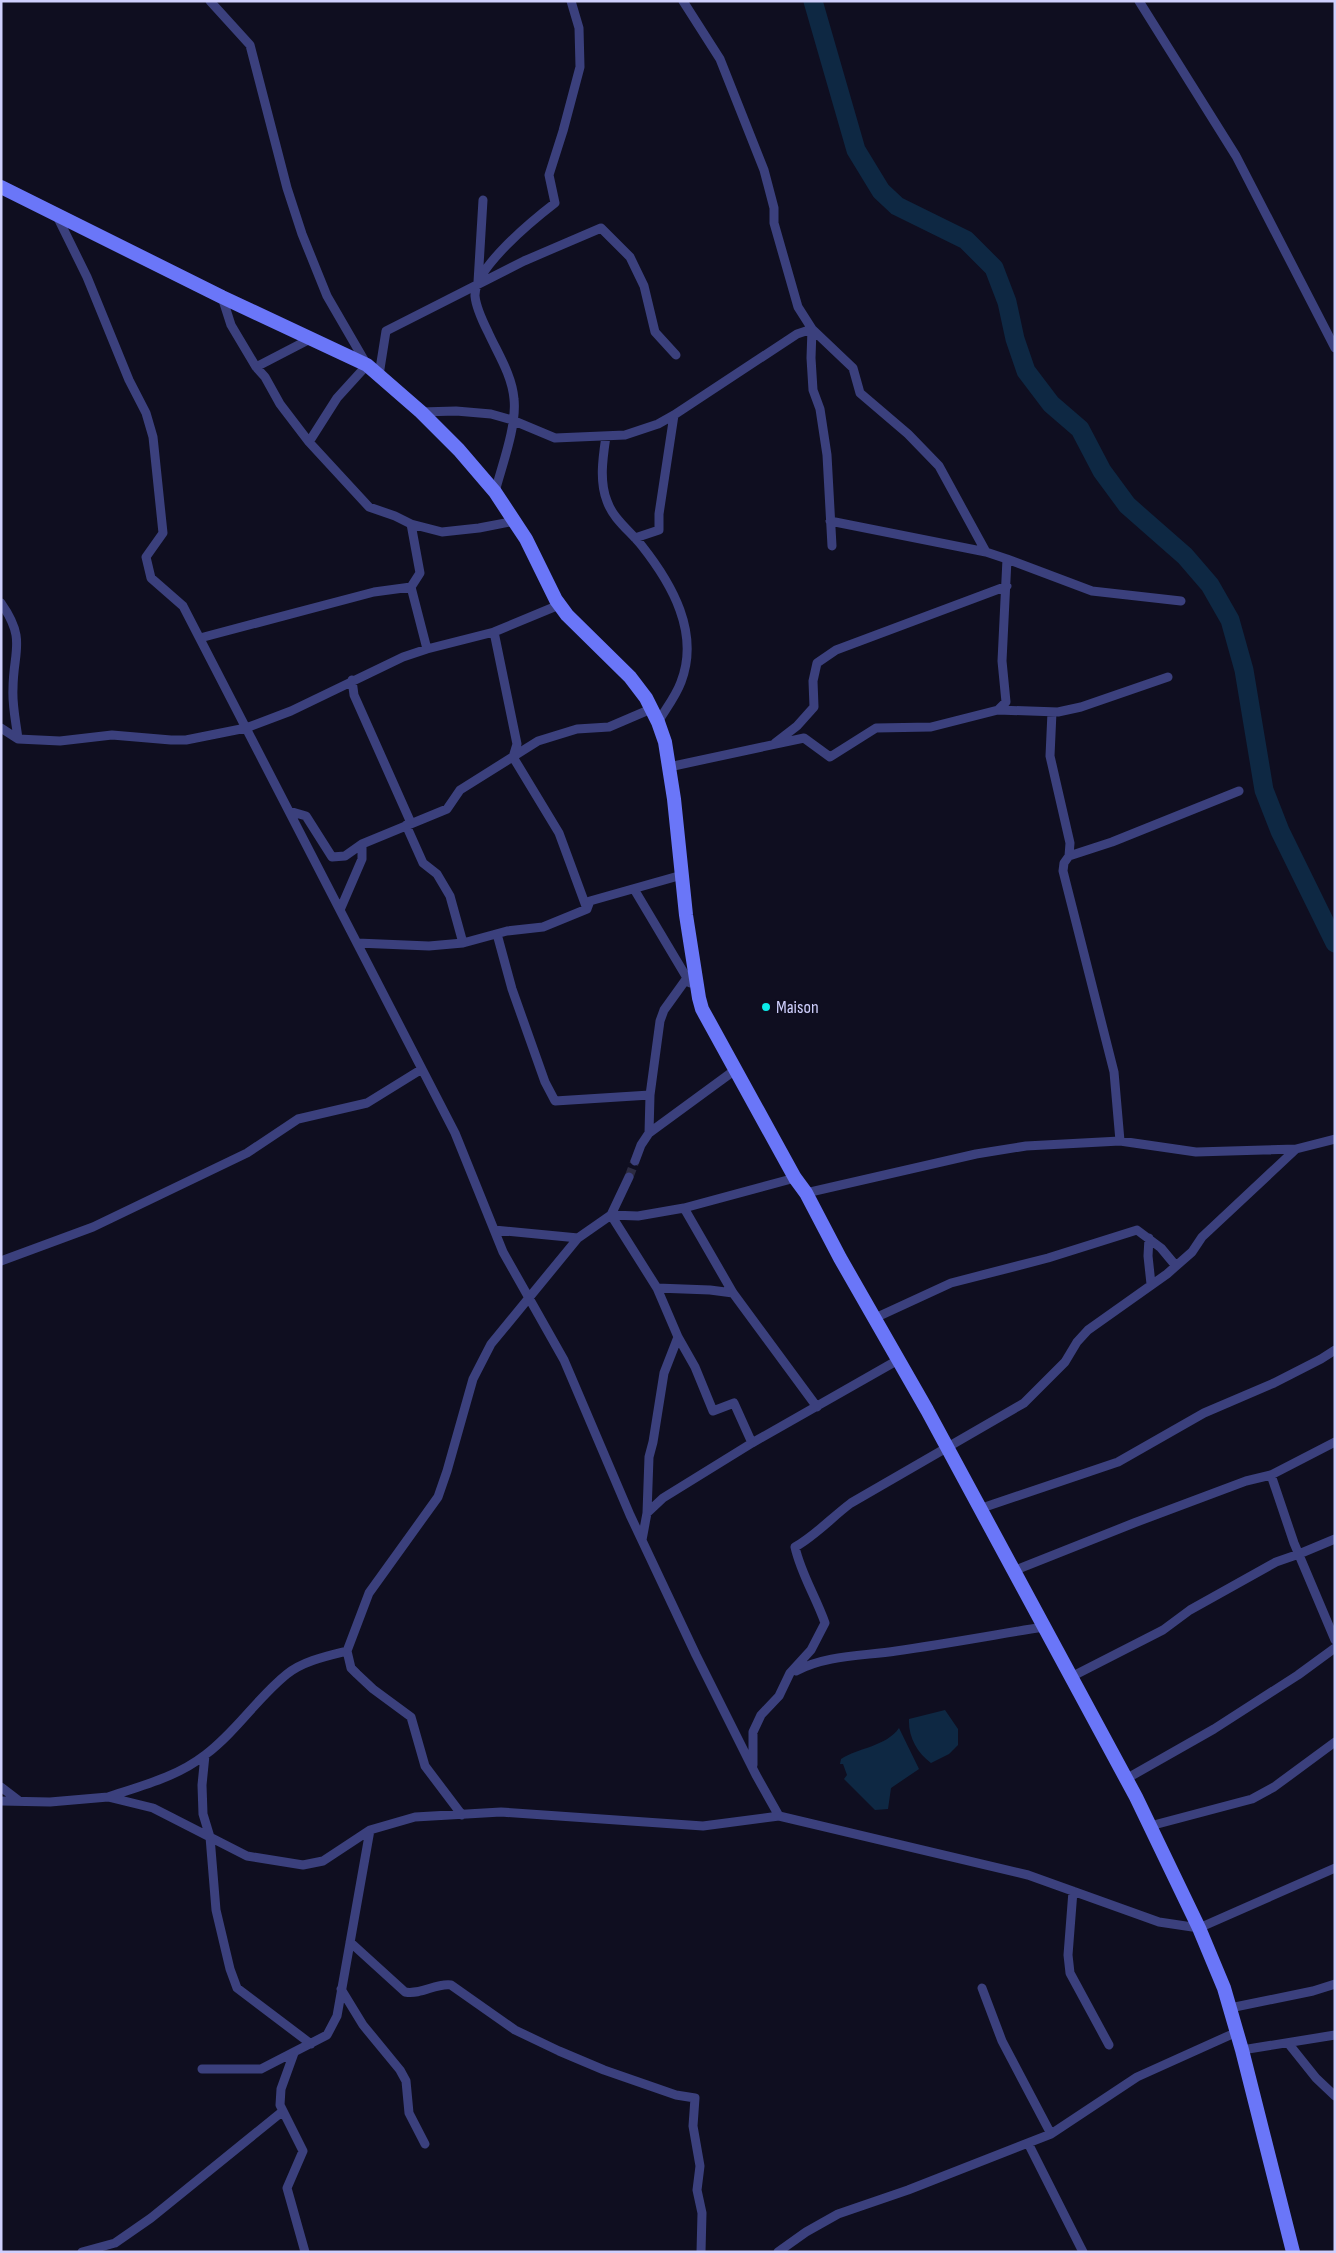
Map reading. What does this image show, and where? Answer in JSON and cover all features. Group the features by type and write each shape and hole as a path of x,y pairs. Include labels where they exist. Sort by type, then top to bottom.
{"street":[{"path":"210,1 250,44 287,188 302,234 328,296 367,366"},
{"path":"477,284 493,260 530,222 555,203 549,175 564,131 580,67 579,28 571,1"},
{"path":"683,1 720,59 761,162 774,208 774,223 798,307 812,329 853,368 860,393 908,434 939,466 986,552"},
{"path":"1139,1 1236,156 1335,348"},
{"path":"1,187 222,297 367,366 421,412 459,450 495,492 515,521 559,605 630,677 655,716 663,733 669,767 686,916 702,1009 947,1448 1071,1677 1150,1826 1199,1928 1230,2008 1237,2032 1293,2252"},
{"path":"483,200 475,297 487,331 508,374 514,400 512,420 495,492"},
{"path":"56,214 87,277 129,380 146,413 151,429 163,533 146,557 151,578 183,606 456,1133 503,1252 564,1360 642,1540 754,1772 779,1816"},
{"path":"379,376 386,330 524,261 601,228 630,257 644,286 655,332 676,355"},
{"path":"222,297 231,325 256,367 266,377 280,404 309,442 369,507 411,524 442,532 479,528 515,521"},
{"path":"421,412 456,411 491,414 512,420 555,438 625,435 658,424 674,415 797,334 812,329"},
{"path":"812,329 813,390 820,409 827,455 832,546"},
{"path":"256,367 310,339"},
{"path":"309,442 338,398 367,366"},
{"path":"635,538 659,530 661,497 674,415"},
{"path":"289,811 306,816 332,857 345,856 362,844 447,809 460,790 538,741 559,733 578,729 609,727 655,716 681,683 689,643 677,601 662,571 616,518 606,500 602,468 606,436"},
{"path":"830,521 986,552 1092,591 1181,601"},
{"path":"411,524 420,573 411,587 427,649"},
{"path":"998,710 1006,702 1002,660 1007,559"},
{"path":"773,745 797,726 814,707 814,681 817,663 836,650 1007,586"},
{"path":"200,638 374,592 411,587"},
{"path":"1,603 13,624 17,638 17,656 12,688 18,739"},
{"path":"1,728 18,739 60,741 112,735 186,740 246,728 291,711 400,658 494,632 559,605"},
{"path":"494,632 517,744 513,757 560,832 587,910"},
{"path":"669,767 804,738 830,758 876,728 930,727 998,710 1052,712 1081,707 1168,677"},
{"path":"352,680 354,695 424,863 437,874 450,896 463,943"},
{"path":"1052,712 1050,756 1070,844 1069,856 1062,871 1114,1072 1120,1141"},
{"path":"1069,856 1112,842 1239,791"},
{"path":"340,910 362,859 362,844"},
{"path":"587,910 590,901 682,875"},
{"path":"634,889 699,998"},
{"path":"357,943 429,946 463,943 497,934 543,927 587,910"},
{"path":"497,934 512,989 545,1082 555,1101 650,1095"},
{"path":"649,1133 650,1095 660,1021 664,1010 687,978"},
{"path":"1,1261 93,1227 247,1153 298,1119 367,1103 422,1069"},
{"path":"635,1161 641,1145 649,1133 735,1070"},
{"path":"806,1193 976,1154 1026,1146 1120,1141 1196,1152 1296,1149 1335,1140"},
{"path":"754,1772 751,1754 753,1732 761,1714 779,1696 790,1674 812,1650 825,1623 816,1597 798,1562 795,1548 812,1537 831,1518 851,1503 1024,1403 1065,1362 1077,1342 1088,1330 1176,1266 1192,1252 1202,1237 1296,1149"},
{"path":"462,1815 425,1766 411,1717 372,1689 351,1668 347,1651 369,1594 438,1497 473,1379 492,1344 528,1297 578,1238 611,1214 629,1177"},
{"path":"611,1214 638,1216 684,1208 795,1178"},
{"path":"684,1208 733,1293 817,1407"},
{"path":"611,1214 657,1288 678,1337 695,1367 713,1411 734,1403 752,1443"},
{"path":"494,1230 578,1238"},
{"path":"875,1318 950,1283 1048,1258 1137,1230 1161,1248 1176,1266"},
{"path":"1149,1238 1148,1256 1151,1284"},
{"path":"657,1288 733,1293"},
{"path":"642,1540 647,1513 649,1456 654,1442 664,1374 678,1337"},
{"path":"979,1509 1118,1462 1204,1413 1274,1383 1335,1350"},
{"path":"647,1513 663,1498 752,1443 898,1360"},
{"path":"1013,1572 1153,1516 1246,1482 1271,1475 1335,1442"},
{"path":"1271,1475 1299,1554 1335,1640"},
{"path":"1071,1677 1163,1630 1190,1610 1276,1562 1335,1538"},
{"path":"790,1674 806,1665 844,1657 932,1646 1043,1627"},
{"path":"1126,1779 1214,1730 1298,1675 1335,1648"},
{"path":"108,1798 162,1779 190,1766 205,1755 288,1673 316,1660 347,1651"},
{"path":"1150,1826 1252,1799 1274,1787 1335,1742"},
{"path":"205,1755 203,1814 210,1837 216,1910 230,1969 238,1988 311,2044"},
{"path":"1,1787 18,1800"},
{"path":"1,1802 108,1798 153,1808 247,1856 303,1864 323,1861 370,1830 415,1818 501,1812 702,1826 779,1816 1028,1876 1159,1922 1199,1928 1335,1868"},
{"path":"202,2069 261,2069 327,2035 336,2016 342,1989 370,1830"},
{"path":"1073,1891 1068,1955 1070,1974 1109,2045"},
{"path":"350,1942 406,1992 414,1994 442,1984 451,1985 515,2030 604,2070 676,2095 695,2098 694,2126 700,2166 697,2190 702,2214 701,2252"},
{"path":"1230,2008 1314,1991 1335,1984"},
{"path":"982,1988 1002,2041 1051,2134"},
{"path":"342,1989 363,2025 400,2070 406,2081 409,2113 425,2144"},
{"path":"778,2252 806,2232 838,2214 908,2190 1051,2134 1137,2077 1237,2032"},
{"path":"1242,2050 1335,2035"},
{"path":"1288,2043 1316,2078 1335,2096"},
{"path":"294,2053 281,2089 280,2105 303,2151 287,2188 305,2252"},
{"path":"82,2252 115,2243 169,2204 283,2111"},
{"path":"1028,2143 1083,2252"},
{"path":"110,2252 115,2243"}],"water":[{"path":"945,1710 958,1729 958,1745 949,1754 931,1763 914,1744 910,1732 909,1719"},
{"path":"899,1728 919,1769 891,1788 888,1809 875,1810 844,1779 847,1775 843,1764 840,1764 841,1759 880,1743 894,1734"}],"waterway":[{"path":"813,1 856,150 881,191 897,206 966,240 994,268 1007,302 1015,339 1026,371 1051,404 1080,429 1102,471 1127,505 1185,556 1210,585 1230,620 1244,670 1264,790 1280,831 1335,943"}],"tunnel":[{"path":"629,1177 635,1161"}],"place":[{"name":"Maison","path":"766,1007"}]}
